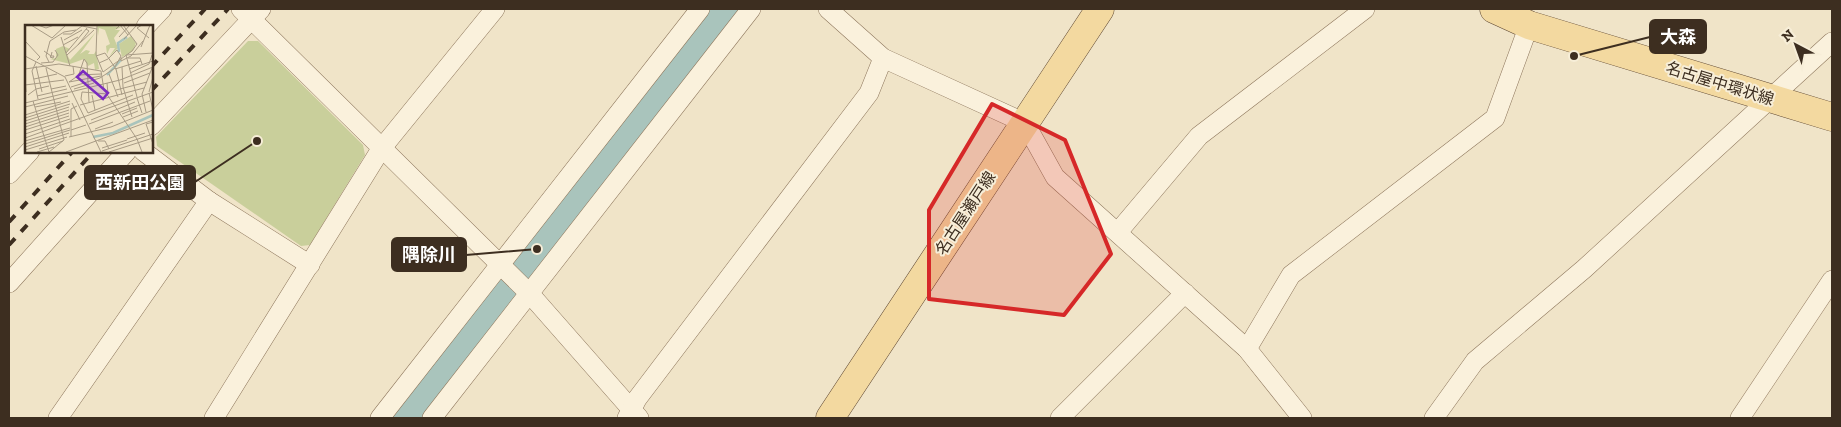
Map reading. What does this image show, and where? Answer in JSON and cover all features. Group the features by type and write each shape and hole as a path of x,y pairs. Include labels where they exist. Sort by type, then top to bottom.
{"main road":[{"name":"名古屋瀬戸線","path":"830,418 1100,9"},
{"name":"名古屋中環状線","path":"1494,9 1530,25 1832,117"}],"street":[{"path":"147,25 162,9"},
{"path":"214,418 381,149 495,9"},
{"path":"380,418 700,9"},
{"path":"432,418 751,9"},
{"path":"828,9 883,58 1025,122 1055,177 1247,349 1302,418"},
{"path":"1118,232 1199,136 1365,9"},
{"path":"152,125 251,12 381,149 530,294 633,416 643,391 869,92 883,58"},
{"path":"1247,349 1291,275 1495,118 1530,25"},
{"path":"1434,418 1475,361 1584,269 1768,98 1796,77 1832,42"},
{"path":"9,174 29,152"},
{"path":"9,283 126,152"},
{"path":"144,152 209,201 310,265"},
{"path":"58,418 209,201"},
{"path":"1740,418 1831,285"},
{"path":"1060,418 1185,293"}],"highlighted area":[{"path":"992,104 1065,140 1111,254 1064,315 929,299 929,210"}],"green space":[{"path":"248,41 258,41 363,145 365,155 310,245 301,246 157,146 156,137"}],"waterway":[{"path":"406,418 725,9"}],"railway":[{"path":"152,66 205,9"},
{"path":"152,90 228,9"},
{"path":"9,222 72,152"},
{"path":"9,245 93,152"}],"place":[{"name":"大森","path":"1574,56"},
{"name":"西新田公園","path":"257,141"},
{"name":"隅除川","path":"537,249"}]}
